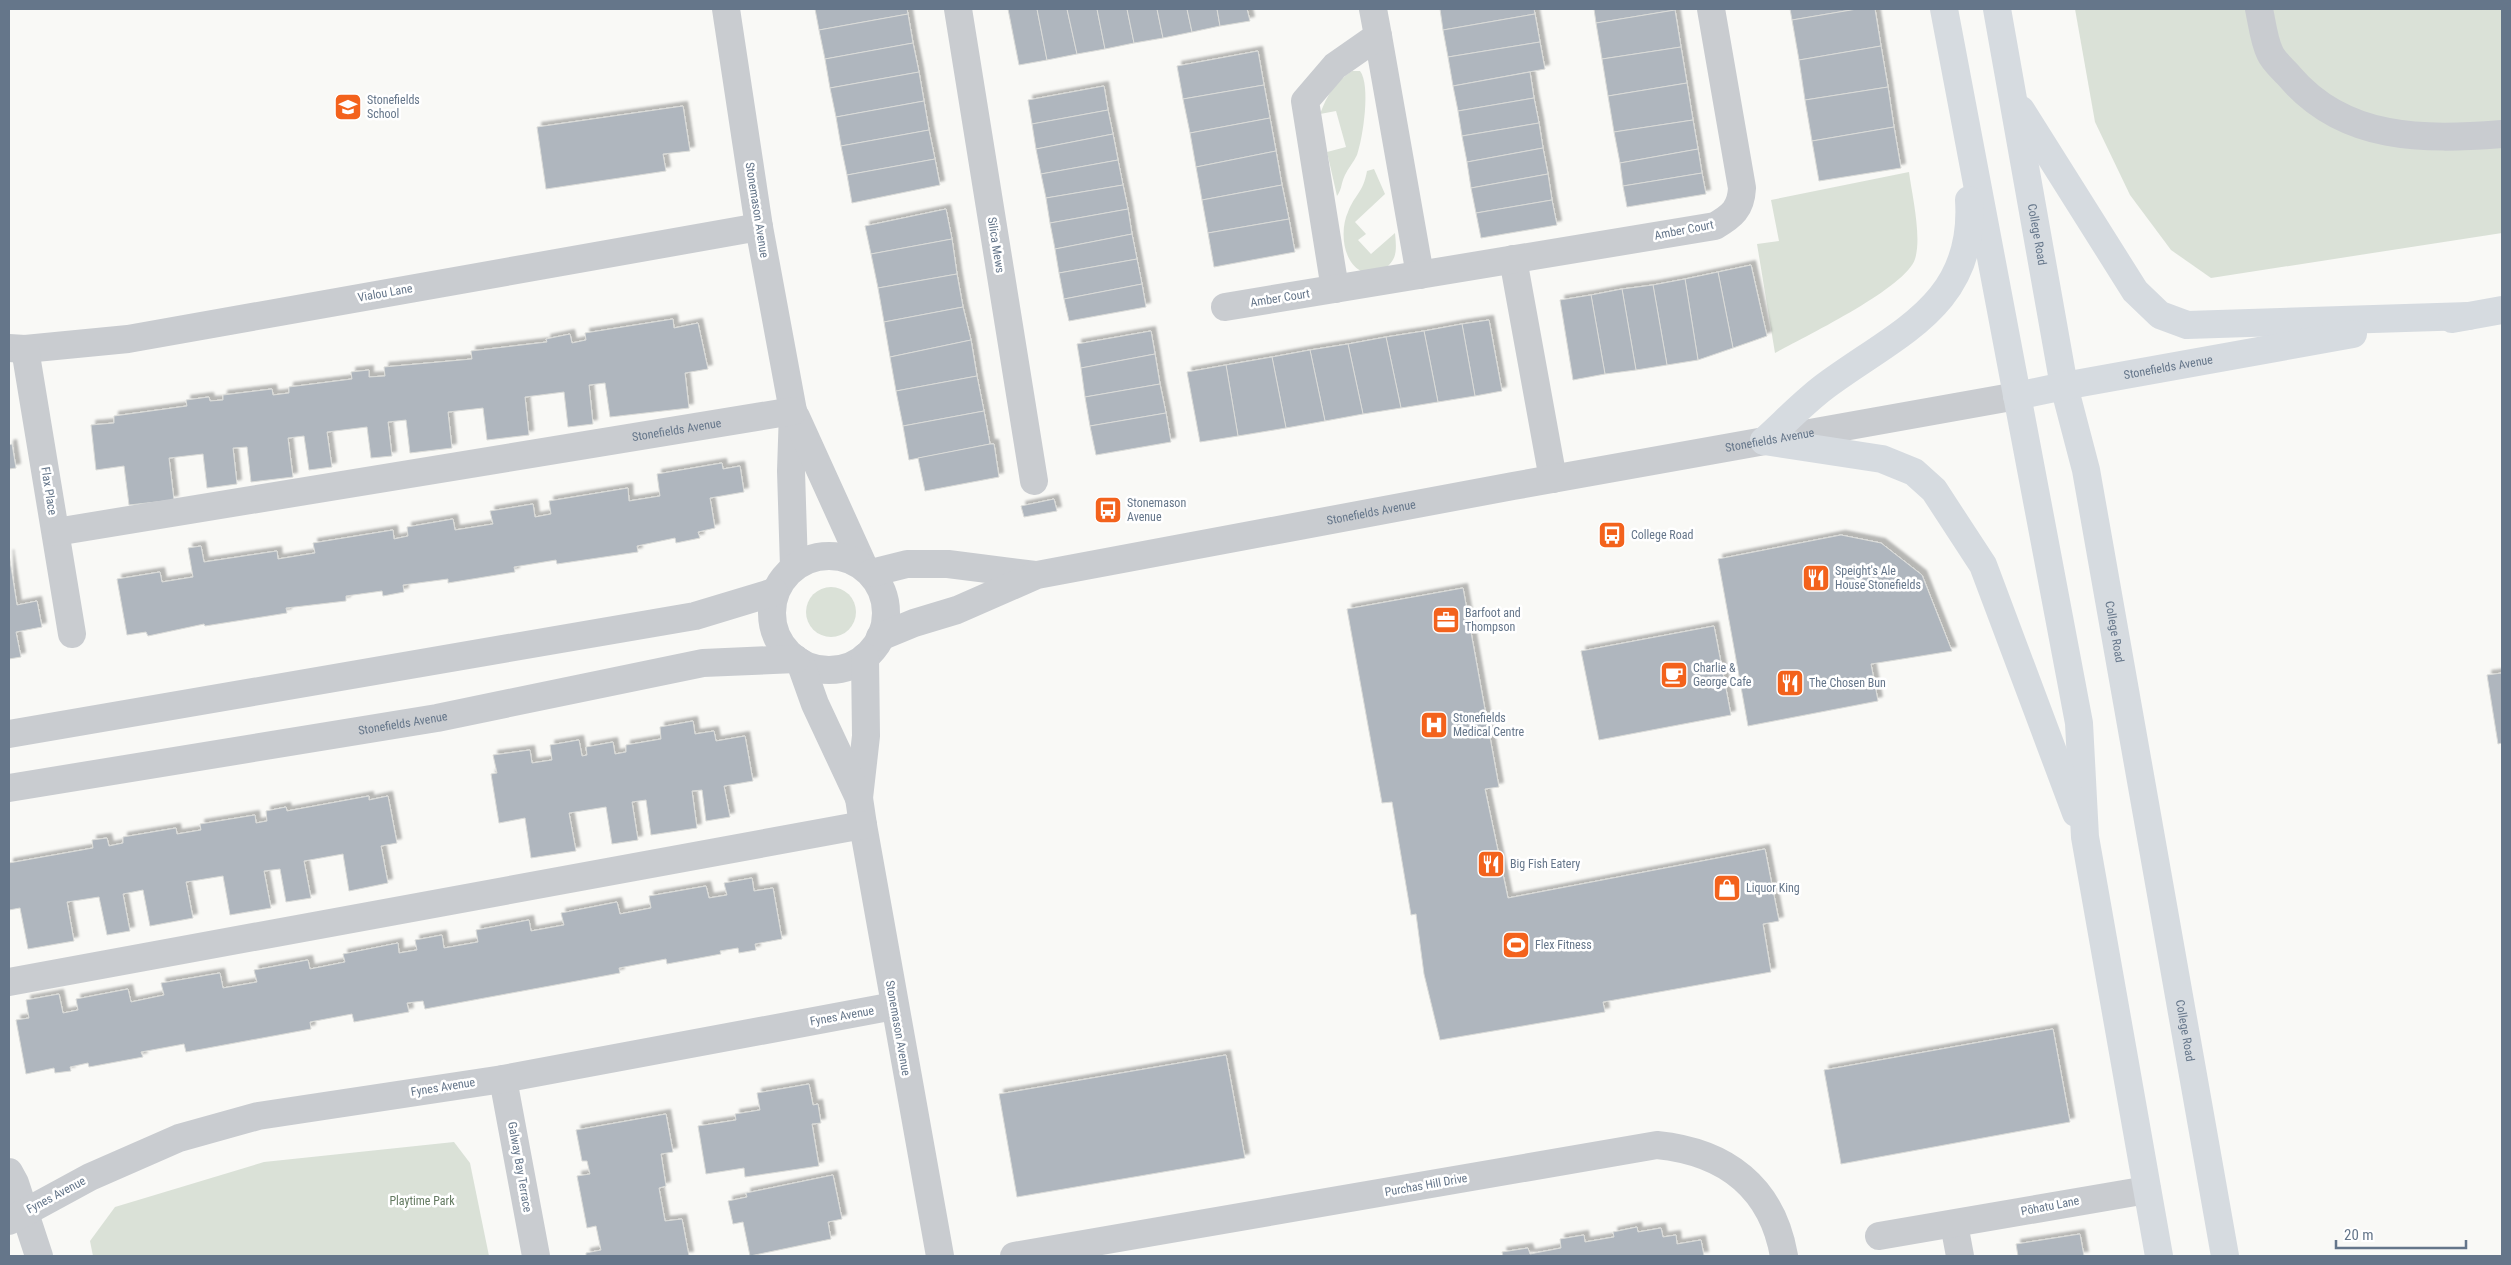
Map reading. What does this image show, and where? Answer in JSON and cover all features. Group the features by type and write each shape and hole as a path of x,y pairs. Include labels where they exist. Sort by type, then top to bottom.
{"main road":[{"path":"1944,9 2079,723 2085,837 2159,1256"},
{"name":"College Road","path":"1997,9 2064,386 2086,470 2224,1256"},
{"path":"2013,98 2130,284 2160,315 2187,325 2469,316"},
{"path":"1764,441 1822,388 1923,317 1939,301 1960,270 1971,220 1964,120"},
{"name":"Stonefields Avenue","path":"2017,396 2309,341 2502,310"},
{"path":"1764,441 1882,459 1914,472 1934,490 1983,565 2085,837"}],"street":[{"name":"Stonemason Avenue","path":"726,9 759,227 793,411 791,471 794,567"},
{"name":"Silica Mews","path":"958,9 1034,481"},
{"path":"1373,9 1420,275"},
{"name":"Amber Court","path":"1226,307 1715,226 1732,215 1741,203 1742,188 1711,9"},
{"path":"2259,9 2270,54 2302,92 2335,115 2374,131 2440,137 2502,134"},
{"path":"1334,289 1305,101 1335,66 1378,36"},
{"name":"Vialou Lane","path":"17,348 128,339 759,227"},
{"path":"1513,259 1553,479"},
{"name":"Flax Place","path":"17,348 56,532 72,634"},
{"name":"Stonefields Avenue","path":"873,647 914,623 957,610 1037,575 1553,479 2017,396"},
{"name":"Stonemason Avenue","path":"793,411 868,570"},
{"name":"Stonefields Avenue","path":"56,532 793,411"},
{"path":"9,734 695,616 774,592 794,567 811,557 821,555 841,556 868,570 885,598 885,626 873,647 852,666 838,670 814,669 798,661 784,649 772,625 774,592"},
{"name":"Stonefields Avenue","path":"868,570 907,564 948,564 1037,575"},
{"name":"Stonemason Avenue","path":"873,647 860,798 862,825 940,1256"},
{"name":"Stonemason Avenue","path":"798,661 815,704 860,798"},
{"name":"Stonefields Avenue","path":"9,788 437,718 703,663 798,661"},
{"path":"9,982 862,825"},
{"name":"Fynes Avenue","path":"17,1217 90,1177 179,1138 258,1116 503,1079 894,1006"},
{"name":"Galway Bay Terrace","path":"503,1079 536,1256"},
{"name":"Purchas Hill Drive","path":"1014,1256 1657,1145 1702,1153 1747,1182 1768,1207 1780,1233 1784,1256"},
{"path":"9,1172 15,1183 17,1217 39,1256"},
{"name":"Pōhatu Lane","path":"1878,1236 2147,1190"},
{"path":"1954,1224 1960,1256"}],"green space":[{"path":"2075,9 2502,9 2502,233 2211,278 2171,250 2130,195 2095,122"},
{"path":"1352,71 1360,71 1365,88 1362,137 1357,155 1346,172 1337,196 1327,152 1346,147 1336,111 1320,114 1332,90"},
{"path":"1374,169 1385,194 1355,222 1366,234 1358,240 1371,254 1395,233 1395,256 1390,264 1380,273 1361,271 1350,260 1344,244 1345,219 1361,189 1367,171"},
{"path":"1909,172 1916,216 1917,250 1915,259 1908,271 1893,284 1852,311 1775,353 1757,244 1779,241 1771,200"},
{"path":"826,587 836,587 849,594 856,607 856,617 849,630 836,637 826,637 817,633 810,626 806,617 806,607 810,598 817,591"},
{"name":"Playtime Park","path":"454,1142 470,1163 489,1256 93,1256 90,1241 115,1207 264,1162"}],"building":[{"path":"815,9 907,9 908,14 819,30"},
{"path":"1008,9 1037,9 1047,60 1019,65"},
{"path":"1037,9 1067,9 1077,54 1047,60"},
{"path":"1067,9 1097,9 1105,49 1077,54"},
{"path":"1097,9 1127,9 1134,43 1105,49"},
{"path":"1127,9 1157,9 1163,38 1134,43"},
{"path":"1157,9 1187,9 1192,32 1163,38"},
{"path":"1187,9 1217,9 1220,26 1192,32"},
{"path":"1217,9 1247,9 1250,21 1220,26"},
{"path":"1440,9 1534,9 1535,14 1443,30"},
{"path":"1594,9 1675,9 1675,10 1596,23"},
{"path":"1790,9 1857,9 1792,20"},
{"path":"1857,9 1875,9 1881,46 1799,60 1792,20"},
{"path":"1675,10 1681,47 1602,59 1596,23"},
{"path":"908,14 913,43 825,59 819,30"},
{"path":"1535,14 1540,42 1448,57 1443,30"},
{"path":"1540,42 1545,69 1453,86 1448,57"},
{"path":"913,43 919,72 830,88 825,59"},
{"path":"1881,46 1888,87 1805,100 1799,60"},
{"path":"1681,47 1687,83 1608,96 1602,59"},
{"path":"1258,51 1264,85 1183,99 1177,66"},
{"path":"919,72 924,101 836,117 830,88"},
{"path":"1530,72 1534,98 1458,111 1453,86"},
{"path":"1687,83 1693,120 1614,132 1608,96"},
{"path":"1264,85 1270,118 1190,133 1183,99"},
{"path":"1104,86 1108,110 1032,124 1028,100"},
{"path":"1888,87 1894,127 1812,141 1805,100"},
{"path":"1534,98 1539,123 1462,136 1458,111"},
{"path":"924,101 929,130 841,146 836,117"},
{"path":"683,106 690,151 663,154 666,171 546,189 537,127"},
{"path":"1108,110 1113,134 1036,149 1032,124"},
{"path":"1270,118 1276,151 1196,167 1190,133"},
{"path":"1693,120 1698,149 1620,163 1614,132"},
{"path":"1539,123 1543,148 1467,162 1462,136"},
{"path":"1894,127 1901,168 1819,181 1812,141"},
{"path":"929,130 935,159 847,175 841,146"},
{"path":"1113,134 1118,160 1041,174 1036,149"},
{"path":"1543,148 1548,174 1471,188 1467,162"},
{"path":"1698,149 1702,173 1623,186 1620,163"},
{"path":"1276,151 1282,185 1202,200 1196,167"},
{"path":"935,159 940,185 852,203 847,175"},
{"path":"1118,160 1123,185 1046,198 1041,174"},
{"path":"1702,173 1706,194 1627,207 1623,186"},
{"path":"1548,174 1552,200 1476,213 1471,188"},
{"path":"1123,185 1128,209 1050,223 1046,198"},
{"path":"1282,185 1289,219 1208,233 1202,200"},
{"path":"1552,200 1557,225 1481,238 1476,213"},
{"path":"946,209 952,239 871,254 865,226"},
{"path":"1128,209 1132,234 1055,249 1050,223"},
{"path":"1289,219 1295,252 1214,267 1208,233"},
{"path":"1132,234 1137,259 1059,273 1055,249"},
{"path":"952,239 957,274 878,288 871,254"},
{"path":"1137,259 1142,284 1064,299 1059,273"},
{"path":"1751,265 1767,336 1733,348 1718,272"},
{"path":"1718,272 1733,348 1698,360 1685,279"},
{"path":"957,274 963,307 884,322 878,288"},
{"path":"1685,279 1698,360 1667,365 1653,285"},
{"path":"1142,284 1146,307 1069,321 1064,299"},
{"path":"1653,285 1667,365 1636,370 1622,289"},
{"path":"1622,289 1636,370 1605,374 1591,295"},
{"path":"1591,295 1605,374 1573,380 1560,300"},
{"path":"963,307 971,340 890,357 884,322"},
{"path":"673,319 674,328 698,323 708,369 685,373 689,408 610,417 605,383 589,385 593,424 568,427 564,392 525,397 529,435 487,440 483,408 448,412 452,448 410,453 406,420 388,422 392,456 371,458 367,427 327,432 332,467 309,470 304,436 288,438 293,477 251,482 247,447 233,448 237,484 207,488 203,454 169,458 174,500 129,505 124,466 96,470 91,425 114,423 114,416 187,406 186,400 209,397 210,401 223,400 223,395 272,389 273,395 289,393 289,387 352,379 351,372 369,370 369,377 385,376 384,367 472,359 471,351 547,342 546,339 570,334 572,343 586,340 585,333"},
{"path":"1489,320 1502,391 1475,396 1462,324"},
{"path":"1462,324 1475,396 1438,402 1424,331"},
{"path":"1151,331 1155,354 1081,368 1077,344"},
{"path":"1424,331 1438,402 1401,408 1386,337"},
{"path":"1386,337 1401,408 1363,414 1348,344"},
{"path":"971,340 977,376 896,391 890,357"},
{"path":"1348,344 1363,414 1325,421 1310,350"},
{"path":"1310,350 1325,421 1286,428 1272,357"},
{"path":"1155,354 1160,384 1085,397 1081,368"},
{"path":"1272,357 1286,428 1238,436 1226,365"},
{"path":"1226,365 1238,436 1200,442 1187,372"},
{"path":"977,376 984,411 903,426 896,391"},
{"path":"1160,384 1166,413 1090,426 1085,397"},
{"path":"984,411 990,444 909,460 903,426"},
{"path":"1166,413 1171,442 1096,455 1090,426"},
{"path":"12,444 16,468 9,469 9,445"},
{"path":"994,444 999,477 925,491 918,458"},
{"path":"722,463 723,469 740,466 744,492 710,498 715,528 698,532 700,538 676,543 675,538 637,546 638,552 557,564 556,560 514,567 515,572 448,583 448,579 403,585 404,592 383,596 382,591 346,596 346,601 286,608 287,613 205,626 204,624 148,636 146,632 127,635 117,579 160,572 162,582 193,577 188,548 201,546 204,562 277,551 278,559 315,553 313,543 393,530 394,539 408,536 407,527 453,519 455,530 493,524 490,511 533,504 535,517 551,514 549,501 628,488 629,501 660,496 657,474"},
{"path":"1054,499 1057,511 1024,517 1021,506"},
{"path":"1841,535 1881,543 1922,575 1952,651 1871,664 1878,701 1748,726 1718,559"},
{"path":"9,554 17,605 37,601 42,627 16,632 21,657 9,659"},
{"path":"1463,588 1499,787 1485,789 1508,898 1765,849 1779,921 1763,924 1771,972 1603,1002 1605,1012 1440,1040 1424,974 1416,914 1411,915 1392,802 1382,803 1347,609"},
{"path":"1714,626 1731,715 1599,740 1581,651"},
{"path":"2502,673 2502,743 2498,744 2487,675"},
{"path":"693,721 695,734 714,731 716,741 745,736 753,781 724,786 730,817 706,821 702,790 692,791 697,828 651,835 646,800 632,802 638,840 612,844 606,807 569,813 576,851 531,858 525,818 499,823 491,774 497,773 493,755 530,750 532,763 552,760 550,745 579,740 582,756 587,755 586,747 613,742 615,754 626,752 626,745 661,739 660,727"},
{"path":"369,796 369,800 388,796 397,843 381,846 388,883 349,891 343,854 304,861 311,898 286,902 280,869 264,871 271,908 230,915 223,876 186,882 193,918 150,926 143,890 123,894 130,931 107,935 99,897 67,902 74,941 28,949 20,908 9,910 9,863 93,848 92,840 107,838 109,846 123,843 123,837 176,828 177,834 201,830 200,824 255,815 256,823 267,821 266,811 286,807 287,811"},
{"path":"752,878 754,891 773,888 782,939 755,944 756,950 739,953 738,948 720,951 721,954 667,964 666,959 619,968 620,973 425,1009 423,1001 407,1003 409,1012 354,1022 352,1014 310,1022 311,1029 186,1052 184,1044 141,1052 143,1057 89,1067 88,1063 70,1067 71,1071 55,1073 54,1068 26,1074 16,1020 29,1018 26,1000 59,994 63,1013 78,1010 76,999 128,989 131,1002 164,995 161,983 220,973 223,988 257,982 254,970 308,960 310,969 345,962 343,954 398,943 399,953 417,950 415,940 442,935 444,948 478,942 476,930 529,920 531,931 564,925 561,913 617,902 620,914 651,908 649,896 706,886 709,898 727,895 724,883"},
{"path":"2053,1029 2070,1122 1841,1164 1824,1070"},
{"path":"1226,1055 1245,1158 1017,1197 999,1094"},
{"path":"809,1084 813,1105 818,1104 821,1123 812,1124 819,1166 745,1177 744,1168 706,1174 698,1126 736,1120 735,1114 760,1110 757,1093"},
{"path":"666,1114 673,1152 661,1154 666,1186 659,1188 665,1221 682,1219 689,1256 586,1256 586,1253 601,1250 596,1226 587,1228 577,1176 590,1174 587,1161 582,1161 576,1130"},
{"path":"833,1175 842,1219 828,1222 831,1239 750,1256 743,1222 733,1224 728,1201 747,1197 746,1193"},
{"path":"1637,1227 1638,1232 1661,1228 1663,1237 1676,1235 1677,1244 1701,1240 1704,1256 1503,1256 1502,1252 1528,1248 1530,1254 1561,1248 1560,1239 1584,1235 1585,1242 1614,1237 1613,1232"},
{"path":"2080,1234 2084,1256 2018,1256 2016,1244"}],"place":[{"name":"Stonefields School","path":"348,107"},
{"name":"Stonemason Avenue","path":"1108,510"},
{"name":"College Road","path":"1612,535"},
{"name":"Speight's Ale House Stonefields","path":"1816,578"},
{"name":"Barfoot and Thompson","path":"1446,620"},
{"name":"Charlie & George Cafe","path":"1674,675"},
{"name":"The Chosen Bun","path":"1790,683"},
{"name":"Stonefields Medical Centre","path":"1434,725"},
{"name":"Big Fish Eatery","path":"1491,864"},
{"name":"Liquor King","path":"1727,888"},
{"name":"Flex Fitness","path":"1516,945"}]}
